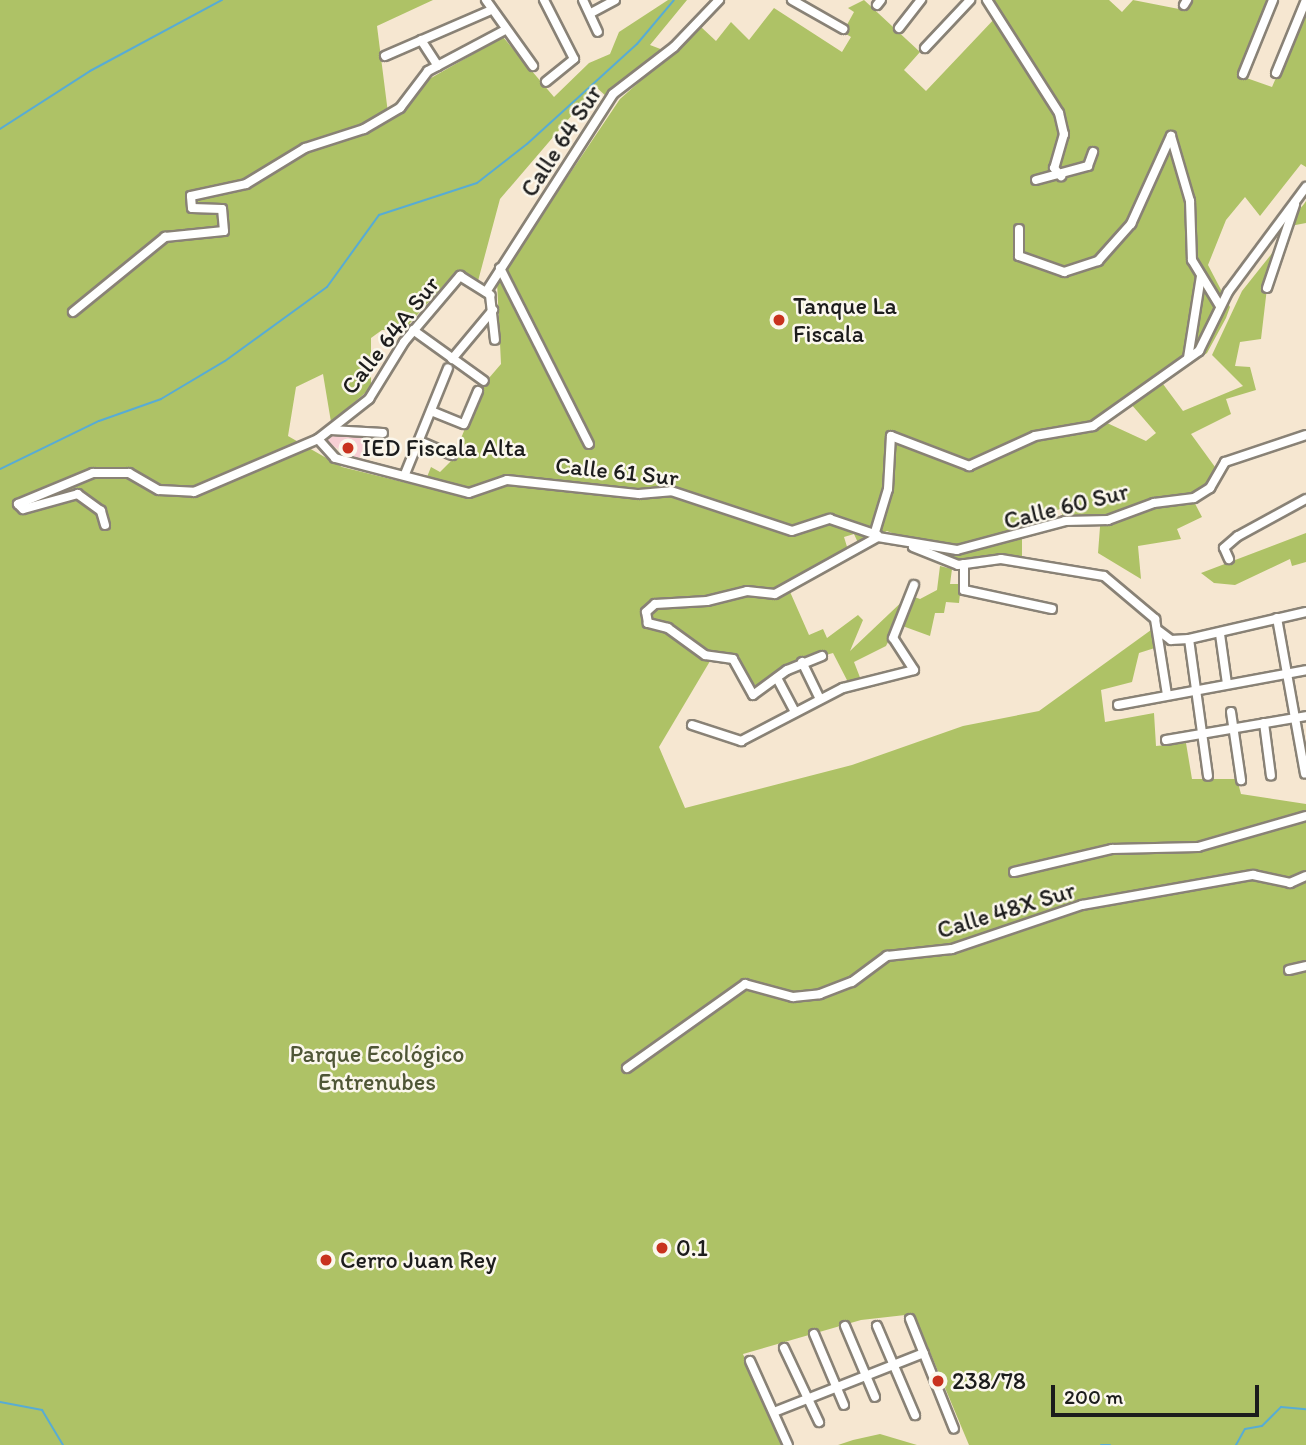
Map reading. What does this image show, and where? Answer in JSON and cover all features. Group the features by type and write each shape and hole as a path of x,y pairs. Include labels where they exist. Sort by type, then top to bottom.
{"street":[{"path":"486,0 489,11 533,65"},
{"path":"544,0 574,59 546,82"},
{"path":"583,0 598,32"},
{"path":"591,13 615,0"},
{"name":"Calle 64 Sur","path":"486,292 613,94 674,47 719,0"},
{"path":"792,0 843,29"},
{"path":"899,27 921,0"},
{"path":"925,48 970,0"},
{"path":"986,0 1059,113 1064,134 1054,168 1061,176"},
{"path":"1242,74 1273,0"},
{"path":"1276,73 1306,0"},
{"path":"385,56 489,11"},
{"path":"73,312 165,237 224,231 222,209 192,208 191,196 246,184 305,148 337,141 389,115 438,66 505,30"},
{"path":"421,40 438,66"},
{"path":"1019,229 1020,257 1064,272 1098,261 1131,225 1171,136 1190,201 1189,251 1220,306"},
{"path":"1036,180 1061,176 1088,166 1093,152"},
{"path":"822,656 802,662 753,695 733,659 705,655 668,628 650,625 647,610 747,591 775,594 830,567 877,535 888,489 894,435 958,464 975,464 1035,436 1089,428 1188,358 1207,340 1220,306 1280,228 1306,187"},
{"path":"1268,288 1280,228"},
{"path":"500,268 589,444"},
{"path":"1188,358 1200,273"},
{"name":"Calle 64A Sur","path":"104,525 101,511 78,494 23,509 18,504 93,473 129,473 159,491 194,492 318,439 374,393 413,330 460,276 486,292"},
{"path":"486,292 493,307 495,340"},
{"path":"318,439 335,458 405,474 450,364 493,307"},
{"path":"413,330 450,364 484,381"},
{"path":"1207,340 1208,351"},
{"path":"431,411 464,424 478,391"},
{"path":"331,429 383,433"},
{"name":"Calle 60 Sur","path":"877,535 901,542 975,547 1065,521 1108,520 1154,503 1200,495 1224,462 1306,435"},
{"path":"419,441 452,455"},
{"name":"Calle 61 Sur","path":"405,474 469,493 506,480 639,494 671,491 792,531 830,519 877,535"},
{"path":"1229,559 1224,548 1306,499"},
{"path":"901,542 964,564 1022,562 1104,576 1153,614 1159,631 1167,695"},
{"path":"964,564 964,590 1052,609"},
{"path":"692,725 741,741 794,710 916,666 893,638 914,585"},
{"path":"1159,631 1169,640 1189,639 1306,612"},
{"path":"1278,618 1305,773"},
{"path":"1220,634 1227,684"},
{"path":"1189,639 1208,776"},
{"path":"802,662 820,699"},
{"path":"1118,705 1306,670"},
{"path":"777,678 794,710"},
{"path":"1231,712 1241,779"},
{"path":"1166,740 1306,716"},
{"path":"1264,723 1272,776"},
{"path":"1014,872 1112,849 1198,847 1306,816"},
{"name":"Calle 48X Sur","path":"627,1068 745,984 793,996 820,994 852,982 887,956 952,949 988,932 1093,903 1253,875 1290,883 1306,876"},
{"path":"1289,970 1306,966"},
{"path":"910,1319 954,1429"},
{"path":"845,1326 875,1397"},
{"path":"877,1326 915,1415"},
{"path":"814,1335 844,1405"},
{"path":"784,1348 819,1422"},
{"path":"774,1412 924,1353"},
{"path":"750,1361 788,1445"}],"shaded area":[{"name":"IED Fiscala Alta","path":"338,432 368,436 358,461 325,441"}],"green space":[{"name":"Parque Ecológico Entrenubes","path":"0,0 433,0 377,26 389,121 431,78 503,37 554,97 589,63 610,54 619,32 668,0 687,0 650,45 663,50 607,97 596,87 500,199 478,281 457,270 403,331 382,330 371,338 371,388 331,422 323,374 296,387 288,436 342,467 423,487 431,467 440,472 452,460 483,385 501,364 497,282 620,99 701,27 716,41 731,22 749,40 774,8 842,52 851,37 843,32 854,12 848,8 864,0 920,52 904,70 926,91 998,15 986,0 1109,0 1122,12 1133,0 1184,10 1190,0 1269,0 1238,75 1272,87 1306,8 1306,167 1301,164 1260,216 1245,197 1226,220 1208,265 1230,307 1226,318 1207,353 1163,384 1183,411 1243,386 1212,355 1242,291 1289,232 1267,288 1261,339 1240,342 1235,366 1250,367 1256,390 1226,399 1231,414 1191,434 1215,467 1205,487 1190,494 1202,517 1177,529 1181,539 1138,546 1141,579 1098,553 1101,514 1063,517 1060,509 1022,523 1022,558 961,561 887,531 859,545 854,534 844,537 848,550 787,585 809,635 823,629 827,638 858,615 863,620 850,651 909,595 920,599 937,590 940,566 952,569 950,584 961,584 959,603 946,602 944,613 935,613 930,636 897,624 886,646 854,662 861,680 849,684 833,653 801,662 757,687 741,669 739,656 716,651 659,747 685,808 852,765 963,726 1039,711 1151,630 1161,646 1139,653 1132,682 1101,690 1105,722 1154,713 1156,746 1186,743 1192,779 1237,779 1241,794 1306,804 1306,1445 969,1445 914,1314 861,1320 743,1354 781,1445 0,1445","holes":["1131,404 1156,433 1146,441 1107,423"]},
{"path":"1306,201 1306,223 1285,227 1304,204"},
{"path":"1306,533 1306,562 1292,566 1290,559 1235,585 1214,583 1201,573"},
{"path":"880,1434 917,1445 838,1445 853,1440"}],"waterway":[{"path":"0,129 90,71 222,0"},
{"path":"0,469 99,421 161,399 225,361 327,287 379,215 477,183 527,144 637,44 674,0"},
{"path":"0,1402 42,1410 63,1445"},
{"path":"1236,1445 1245,1429 1262,1426 1281,1407 1306,1409"},
{"path":"1101,1445 1110,1445"}],"place":[{"name":"Tanque La Fiscala","path":"779,320"},
{"name":"IED Fiscala Alta","path":"348,448"},
{"name":"0.1","path":"662,1248"},
{"name":"Cerro Juan Rey","path":"326,1260"},
{"name":"238/78","path":"938,1381"}]}
